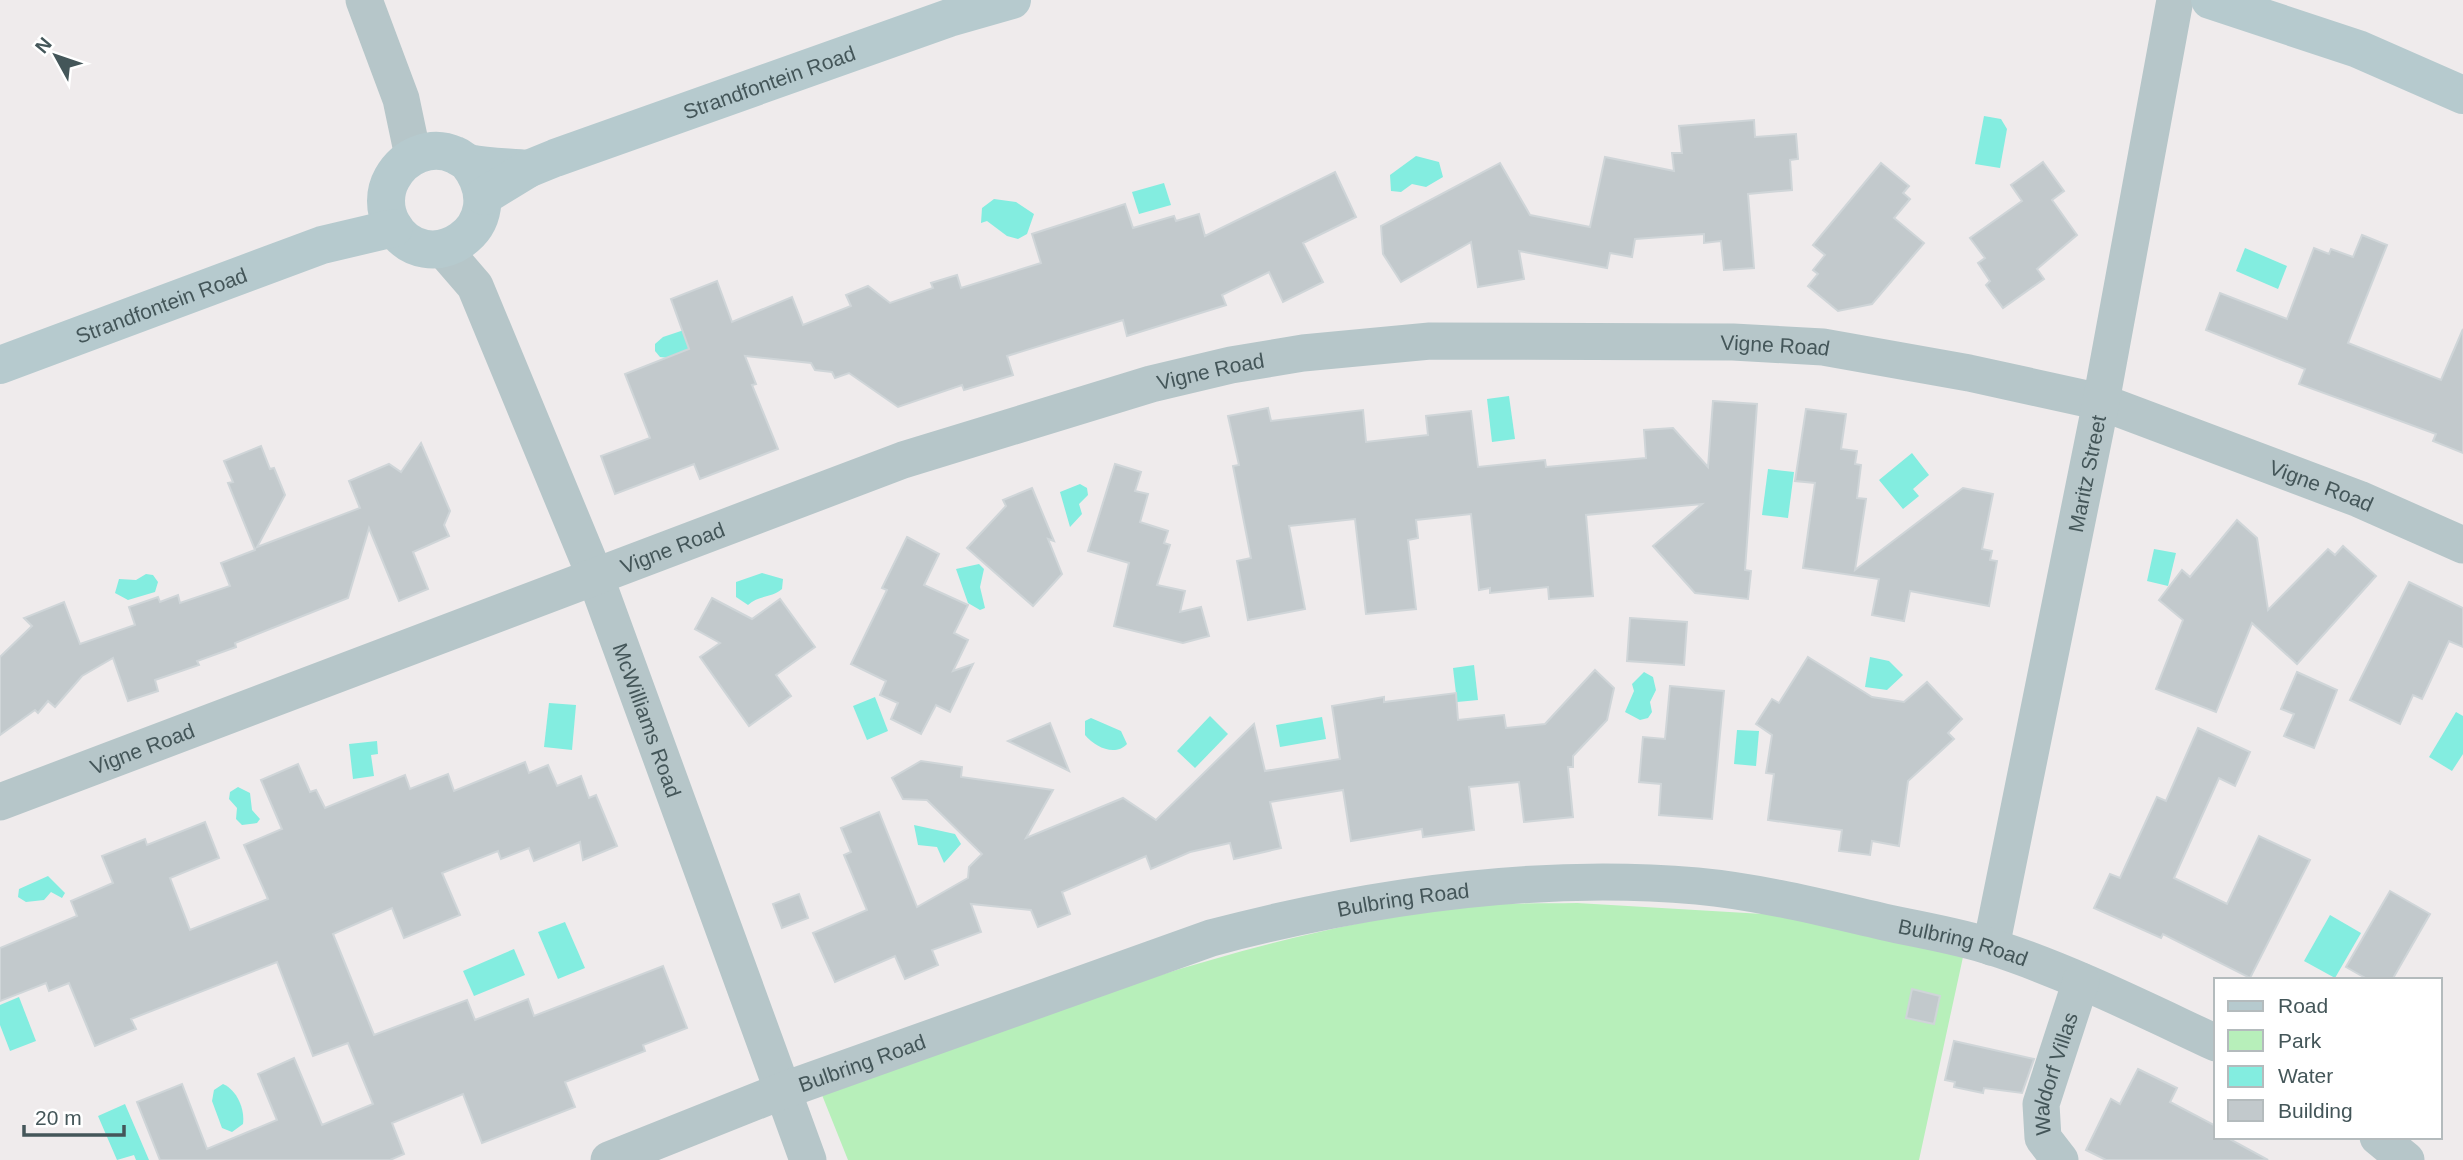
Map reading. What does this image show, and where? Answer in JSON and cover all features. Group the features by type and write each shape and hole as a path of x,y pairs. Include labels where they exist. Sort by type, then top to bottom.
{"main road":[{"name":"Strandfontein Road","path":"0,365 322,245 390,216 416,244 454,191 528,169 949,18 1012,0"},
{"path":"2210,0 2358,49 2463,95"},
{"path":"390,216 388,184 398,167 454,191"}],"street":[{"path":"364,0 401,99 454,191"},
{"name":"Maritz Street","path":"1991,947 2101,402 2175,0"},
{"name":"McWilliams Road","path":"454,191 475,286 596,576 808,1160"},
{"name":"Vigne Road","path":"0,802 903,460 1151,384 1231,365 1303,353 1430,341 1733,342 1823,347 1969,373 2101,402 2359,499 2463,545"},
{"name":"Bulbring Road","path":"609,1160 782,1091 1211,939 1309,914 1468,888 1612,883 1697,886 1786,899 1991,947 2081,981 2214,1041"},
{"name":"Waldorf Villas","path":"2060,1160 2043,1138 2040,1104 2081,981"},
{"path":"2380,1139 2406,1160"}],"green space":[{"path":"1577,903 1795,916 1963,957 1919,1160 848,1160 820,1090 1055,1009 1213,959 1293,938 1373,920 1455,907"}],"water":[{"path":"1984,116 2001,119 2007,129 2000,168 1975,164"},
{"path":"1416,156 1439,162 1443,177 1426,187 1412,184 1401,192 1391,191 1390,175"},
{"path":"1164,183 1171,205 1139,214 1132,192"},
{"path":"994,199 1016,202 1034,214 1027,234 1018,239 1007,236 987,221 981,223 982,208"},
{"path":"2245,248 2287,266 2278,289 2236,271"},
{"path":"690,328 697,346 669,358 660,357 655,351 655,344 663,337"},
{"path":"1509,396 1515,439 1492,442 1487,399"},
{"path":"1912,453 1929,475 1913,489 1919,496 1903,509 1879,480"},
{"path":"1768,469 1794,472 1788,518 1762,515"},
{"path":"1080,484 1087,488 1088,495 1079,504 1082,514 1070,527 1060,492"},
{"path":"2154,549 2176,553 2168,586 2147,581"},
{"path":"979,564 984,569 980,587 985,608 980,610 968,603 956,569"},
{"path":"762,573 783,579 782,589 748,605 736,597 736,582"},
{"path":"146,574 153,575 158,582 155,592 128,600 115,593 119,579 136,580"},
{"path":"1870,657 1889,661 1903,675 1887,690 1865,687"},
{"path":"1474,665 1478,700 1457,702 1453,668"},
{"path":"1644,672 1653,677 1656,690 1650,702 1652,712 1648,718 1640,720 1625,712 1634,691 1632,684"},
{"path":"875,697 888,731 867,740 853,706"},
{"path":"549,703 576,705 572,750 544,747"},
{"path":"2456,712 2463,716 2463,754 2452,771 2429,757"},
{"path":"1210,716 1228,734 1195,768 1177,751"},
{"path":"1322,717 1326,739 1280,747 1276,725"},
{"path":"1091,718 1121,731 1127,744 1117,750 1111,750 1094,743 1085,735 1085,721"},
{"path":"1737,730 1759,731 1756,766 1734,764"},
{"path":"377,741 378,754 371,755 374,776 353,779 349,744"},
{"path":"238,787 250,793 252,810 260,819 257,823 242,825 236,819 237,808 229,799 230,792"},
{"path":"914,825 955,834 961,844 944,863 937,847 918,845"},
{"path":"48,876 65,893 62,898 51,892 44,900 26,902 18,897 19,889"},
{"path":"2330,915 2361,933 2335,978 2304,961"},
{"path":"565,922 585,968 558,979 538,932"},
{"path":"514,949 525,975 474,996 463,971"},
{"path":"19,997 36,1041 10,1051 0,1025 0,1005"},
{"path":"223,1084 236,1095 243,1112 243,1124 232,1132 222,1128 212,1101 214,1090"},
{"path":"125,1104 149,1160 136,1160 134,1155 117,1160 98,1116"}],"building":[{"path":"1754,120 1755,137 1796,134 1798,159 1790,160 1792,190 1748,194 1754,268 1724,270 1721,241 1704,243 1704,234 1635,239 1632,257 1610,253 1607,268 1519,251 1524,279 1478,287 1471,242 1401,282 1383,254 1381,226 1500,163 1530,215 1590,227 1605,157 1674,171 1672,153 1682,153 1679,126"},
{"path":"2043,162 2064,191 2052,200 2077,235 2037,269 2044,279 2003,308 1986,285 1990,281 1978,263 1985,258 1970,238 2022,201 2011,185"},
{"path":"1881,163 1909,186 1903,193 1910,199 1894,218 1924,243 1872,304 1838,311 1808,286 1818,274 1813,270 1825,255 1813,245"},
{"path":"1335,172 1356,217 1303,243 1323,282 1283,302 1269,272 1222,295 1226,305 1127,336 1123,320 1007,356 1013,375 964,390 962,385 898,407 849,373 835,378 832,372 815,370 811,363 745,356 756,384 752,385 778,449 700,479 694,464 615,494 601,456 650,438 625,374 689,349 671,299 717,281 732,322 792,297 803,325 851,306 846,295 868,286 890,303 933,288 931,283 957,275 961,288 1041,263 1032,234 1125,204 1133,228 1174,216 1176,221 1199,214 1205,236"},
{"path":"2362,235 2387,245 2348,343 2441,380 2463,329 2463,453 2433,441 2436,434 2299,384 2305,369 2206,330 2220,293 2287,319 2314,248 2329,254 2331,249 2353,257"},
{"path":"1713,401 1757,404 1745,570 1751,571 1748,599 1695,593 1653,546 1702,504 1586,515 1593,596 1549,599 1548,587 1490,593 1490,588 1479,590 1471,514 1416,520 1418,538 1408,540 1416,609 1366,614 1355,519 1289,526 1305,609 1248,620 1237,561 1251,558 1233,466 1239,465 1228,416 1268,408 1271,421 1363,410 1366,442 1428,435 1426,416 1471,411 1478,467 1545,460 1546,467 1646,458 1644,430 1673,428 1708,467"},
{"path":"1806,409 1846,414 1841,449 1857,451 1855,464 1861,465 1857,498 1866,499 1855,570 1963,488 1993,494 1982,549 1992,551 1990,560 1997,561 1989,606 1910,591 1904,621 1872,615 1879,579 1803,568 1815,483 1795,481"},
{"path":"421,443 450,511 444,525 449,536 413,552 428,589 399,601 369,528 348,598 235,643 236,647 197,661 199,665 155,680 158,691 128,701 113,658 82,676 55,707 48,701 38,713 35,710 0,735 0,657 32,626 24,618 64,602 80,644 135,625 129,607 158,597 160,602 178,595 180,603 230,586 221,563 255,550 228,483 233,482 224,461 261,446 285,495 257,547 360,508 349,481 389,464 401,472"},
{"path":"1115,464 1141,472 1135,491 1148,494 1140,522 1168,531 1164,543 1170,545 1157,585 1185,591 1180,612 1201,607 1209,636 1183,643 1114,626 1129,563 1088,551"},
{"path":"1032,488 1054,541 1048,539 1062,574 1033,606 967,548 1006,506 1003,500"},
{"path":"2237,520 2257,538 2268,610 2328,549 2335,555 2343,546 2376,576 2297,664 2252,623 2216,712 2156,689 2183,620 2159,600 2182,570 2190,577"},
{"path":"907,537 939,554 924,585 968,605 954,633 968,640 953,671 973,664 950,712 936,705 921,734 891,719 898,703 880,695 886,681 851,664 887,590 882,588"},
{"path":"2409,582 2463,608 2463,647 2449,641 2422,699 2413,695 2400,724 2350,700"},
{"path":"712,598 752,619 780,599 815,647 776,675 791,696 749,726 700,657 720,643 695,629"},
{"path":"1630,618 1687,622 1684,665 1627,661"},
{"path":"1808,657 1872,697 1904,702 1927,682 1962,719 1948,733 1954,739 1908,781 1899,846 1872,841 1870,855 1839,851 1842,830 1768,820 1774,774 1766,773 1772,735 1756,724 1772,699 1779,703"},
{"path":"1595,670 1614,688 1607,720 1573,756 1573,767 1568,767 1573,817 1524,822 1519,782 1469,787 1474,830 1423,837 1422,829 1351,841 1343,790 1270,802 1281,848 1234,859 1230,843 1190,852 1151,869 1146,856 1062,892 1070,914 1038,927 1031,910 971,904 981,932 932,950 938,965 905,979 895,956 835,982 813,933 867,910 844,855 851,852 841,828 879,812 917,907 968,878 969,867 982,854 927,800 903,799 892,778 921,761 962,767 961,777 1053,790 1026,838 1123,798 1156,820 1254,724 1265,771 1340,759 1332,706 1384,697 1384,702 1456,693 1458,720 1504,715 1506,728 1545,724"},
{"path":"2297,672 2337,690 2314,748 2284,736 2294,714 2281,709"},
{"path":"1670,686 1724,691 1712,819 1659,815 1661,784 1639,782 1643,737 1665,739"},
{"path":"1050,723 1069,771 1008,741"},
{"path":"2198,728 2250,752 2235,786 2219,778 2174,878 2227,904 2259,836 2310,860 2250,978 2163,934 2161,938 2094,908 2110,874 2120,878 2157,797 2166,801"},
{"path":"525,762 529,773 548,765 557,786 581,776 589,798 596,795 617,846 583,860 580,842 534,861 529,848 501,859 498,851 442,873 460,915 404,938 392,908 333,934 374,1035 467,1000 475,1020 528,999 534,1016 663,966 687,1028 643,1045 645,1051 565,1082 575,1107 482,1143 463,1094 392,1123 404,1154 390,1160 160,1160 137,1102 182,1084 207,1149 277,1120 258,1074 294,1058 322,1125 373,1104 348,1043 313,1056 277,962 131,1019 136,1029 95,1046 69,983 49,991 46,983 0,1001 0,948 77,916 71,901 113,883 102,856 145,839 147,845 205,822 219,858 170,878 190,930 268,899 244,845 282,829 261,780 298,764 310,792 316,790 325,808 405,775 410,789 448,774 454,791"},
{"path":"2390,891 2430,914 2393,978 2365,978 2346,967"},
{"path":"799,894 808,918 782,928 773,904"},
{"path":"1912,989 1940,996 1934,1024 1906,1018"},
{"path":"1954,1041 2034,1059 2022,1093 1984,1088 1983,1093 1954,1087 1955,1082 1945,1080"},
{"path":"2138,1069 2177,1088 2170,1102 2214,1125 2214,1139 2230,1139 2268,1160 2106,1160 2086,1150 2111,1099 2120,1104"}]}
